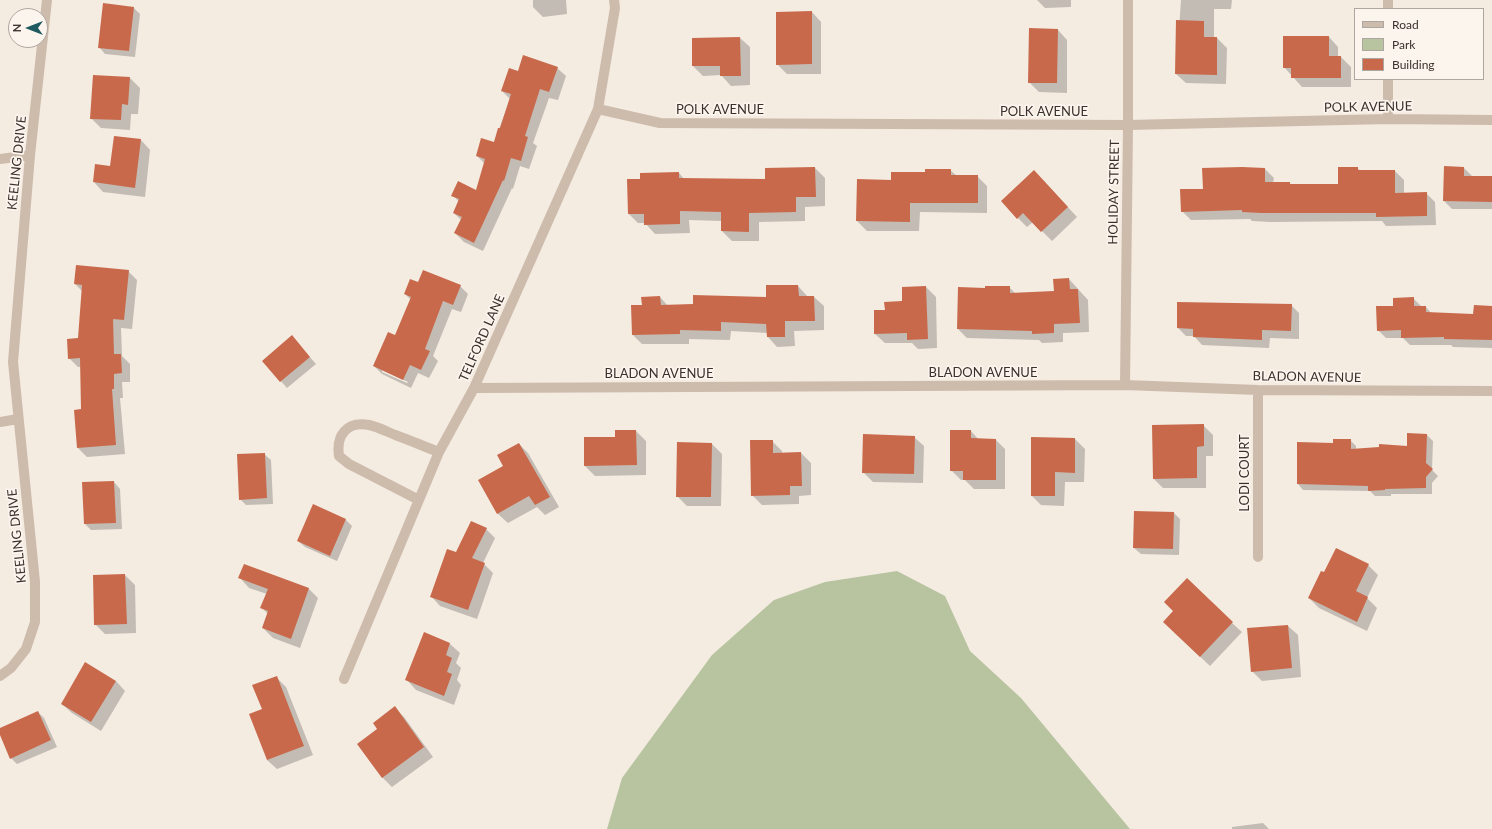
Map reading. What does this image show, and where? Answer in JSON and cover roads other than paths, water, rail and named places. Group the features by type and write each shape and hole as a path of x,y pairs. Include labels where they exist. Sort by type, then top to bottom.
{"street":[{"name":"KEELING DRIVE","path":"0,676 11,668 26,649 35,622 35,582 13,362 30,154 47,0"},
{"name":"TELFORD LANE","path":"344,679 439,452 474,388 598,109 615,8 614,0"},
{"name":"HOLIDAY STREET","path":"1125,385 1128,0"},
{"path":"1388,80 1388,119"},
{"name":"POLK AVENUE","path":"598,109 660,123 1128,125 1388,119 1492,120"},
{"path":"0,159 30,154"},
{"name":"BLADON AVENUE","path":"474,388 1125,385 1258,390 1492,391"},
{"name":"LODI COURT","path":"1258,390 1258,557"},
{"path":"0,422 18,419"},
{"path":"419,500 349,464 339,456 338,447 340,437 346,429 356,424 369,425 439,452"}]}
